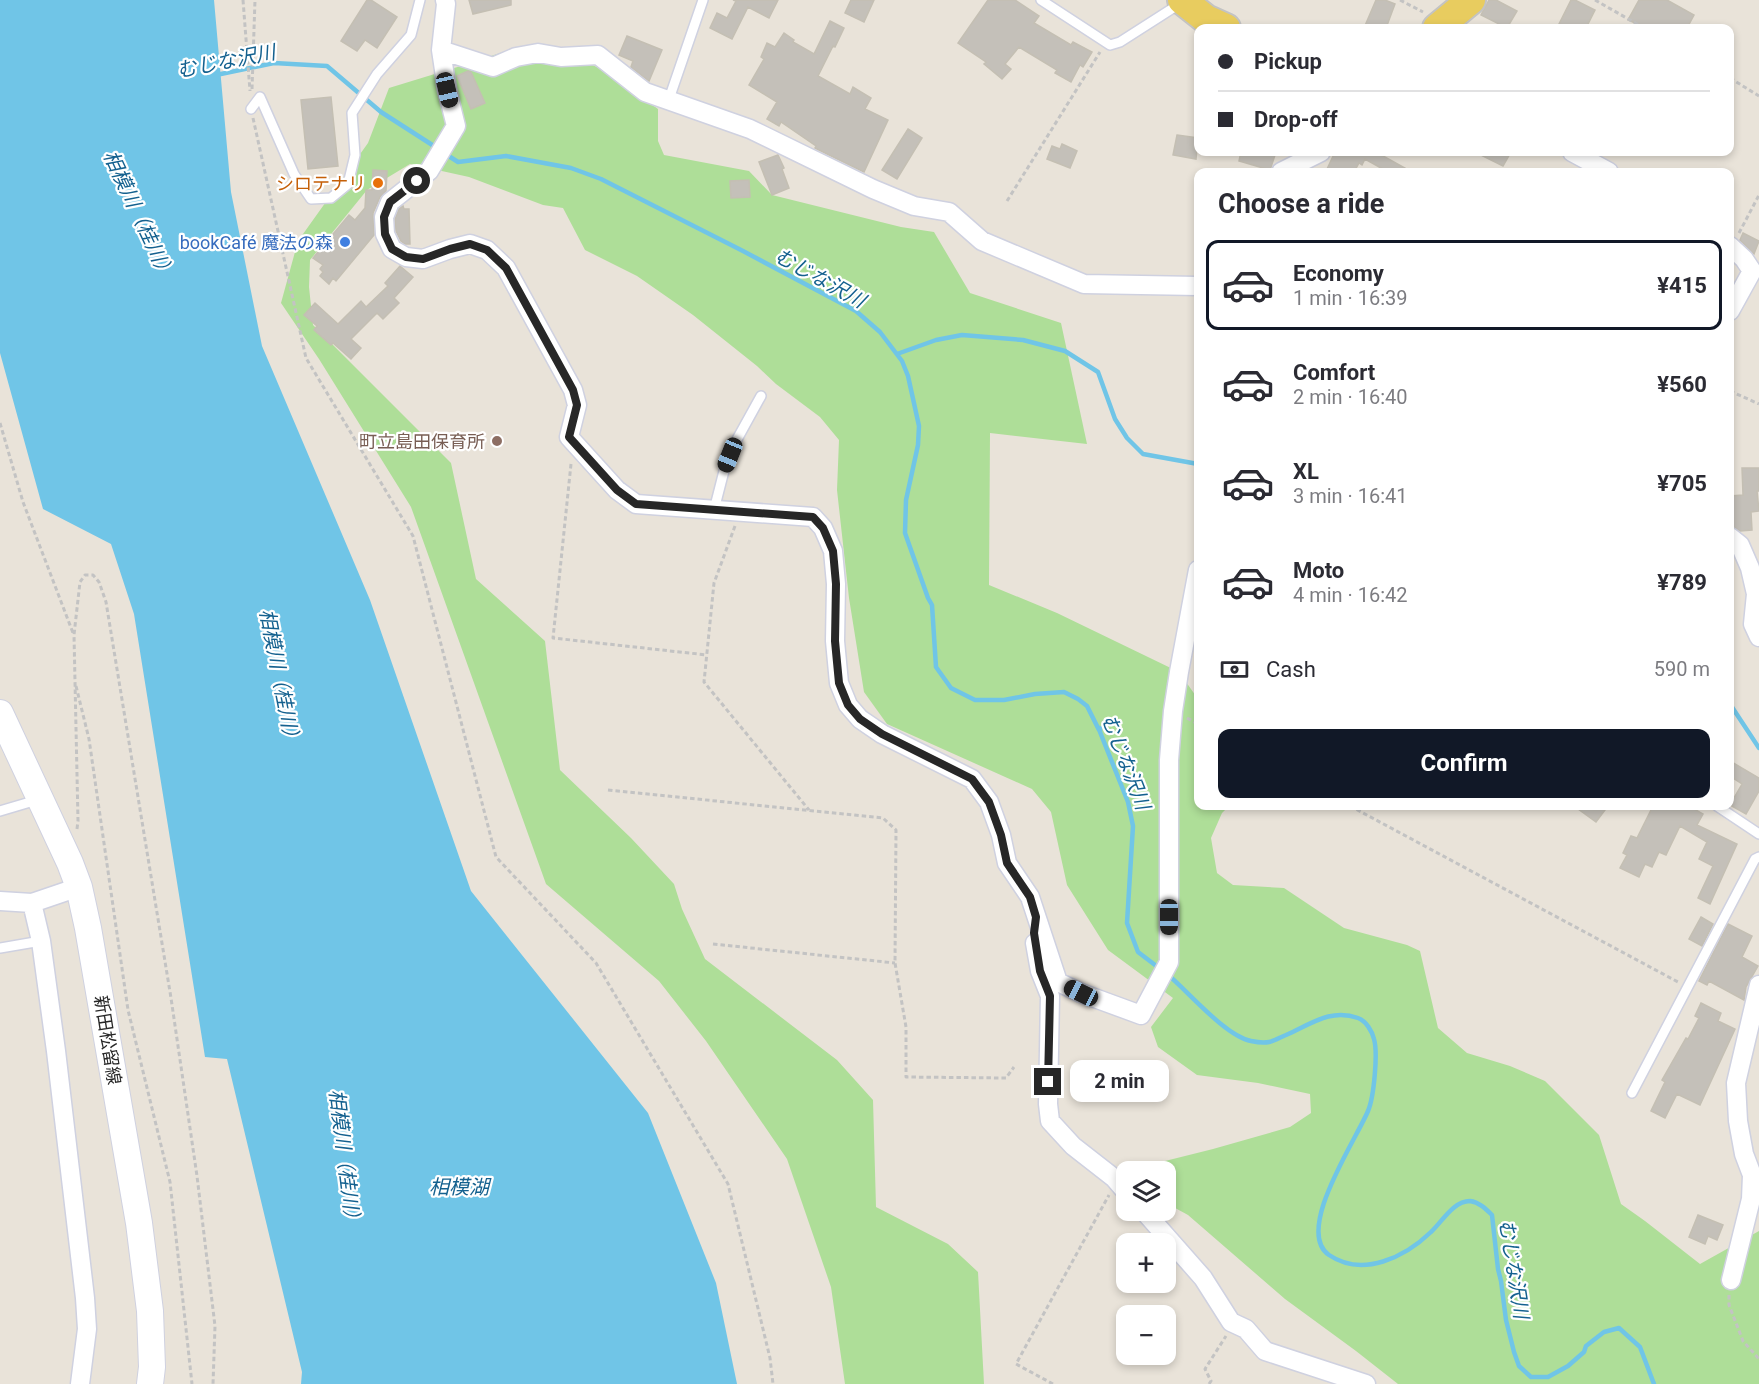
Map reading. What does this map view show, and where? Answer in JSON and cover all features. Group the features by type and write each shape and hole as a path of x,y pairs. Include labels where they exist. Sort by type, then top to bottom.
{"main road":[{"path":"1442,24 1471,0"},
{"path":"1183,1 1206,19 1217,24"},
{"name":"新田松留線","path":"0,713 79,887 96,966 140,1223 150,1311 152,1367 150,1384"}],"street":[{"path":"445,0 441,50 447,90 456,126 429,171 390,202 384,217 385,234 392,249 406,257 423,259 470,244 487,250 506,268 573,390 577,405 569,437 617,490 636,504 813,517 823,528 833,551 836,584 835,641 839,683 848,705 860,719 882,734 972,779 989,802 1001,835 1007,863 1030,897 1058,982 1141,1015 1169,962 1170,760 1178,682 1194,592"},
{"path":"441,50 493,67 516,57 538,53 561,57 598,56 645,92 750,129 873,189 914,206 949,212 981,242 1084,284 1194,286"},
{"path":"1289,168 1313,156"},
{"path":"1580,156 1602,168"},
{"path":"1734,250 1755,274 1734,305"},
{"path":"1734,541 1740,546 1750,568 1756,594 1753,624 1759,638"},
{"path":"0,901 32,903 79,887"},
{"path":"32,903 41,941 56,1051 85,1298 87,1329 80,1384"},
{"path":"1036,917 1034,933 1040,971 1050,996 1048,1104 1050,1121 1072,1146 1116,1182"},
{"path":"1731,1280 1751,1199 1752,1175 1744,1154 1738,1121 1736,1083 1759,985"},
{"path":"1153,1221 1203,1278 1231,1322 1246,1329 1265,1351 1366,1384"}],"lane":[{"path":"251,109 260,97 294,174 311,199 331,198 348,184 355,155 352,113 377,74 411,35 420,0"},
{"path":"669,99 703,0"},
{"path":"1041,0 1110,45 1120,42 1183,1"},
{"path":"714,510 725,467 761,396"},
{"path":"0,811 40,799"},
{"path":"1723,810 1759,834"},
{"path":"1632,1093 1755,859 1759,857"},
{"path":"0,948 41,941"}],"path":[{"path":"243,0 251,109 306,358 413,536 496,857 596,963 728,1184 770,1358 773,1384"},
{"path":"251,109 255,0"},
{"path":"1595,0 1637,24"},
{"path":"1007,201 1106,42"},
{"path":"1734,80 1759,96"},
{"path":"1734,241 1759,195"},
{"path":"1734,394 1759,404"},
{"path":"0,423 23,502 74,635"},
{"path":"573,441 553,638 707,655"},
{"path":"740,512 714,583 704,682 809,810"},
{"path":"76,832 78,821 74,635 80,582 85,575 93,575 99,582 106,602 171,998 197,1176 214,1326 213,1384"},
{"path":"74,680 90,740 128,1010 170,1182 192,1384"},
{"path":"608,790 883,818 896,830 895,963 906,1027 906,1077 1006,1078 1014,1068"},
{"path":"1357,810 1688,987"},
{"path":"713,944 895,963"},
{"path":"1053,1384 1016,1364 1116,1194"},
{"path":"1731,1280 1729,1305 1743,1341 1759,1359"},
{"path":"1209,1384 1211,1381 1205,1369 1234,1323"}],"green space":[{"path":"515,48 550,48 602,69 658,109 658,141 664,155 749,171 772,195 901,227 934,232 970,293 1061,323 1087,444 990,433 989,585 1057,613 1179,672 1194,693 1194,810 1225,810 1211,838 1217,873 1233,885 1284,888 1344,928 1407,945 1420,951 1438,1028 1467,1053 1510,1066 1545,1081 1599,1135 1621,1204 1700,1264 1759,1231 1759,1384 1398,1384 1285,1299 1188,1215 1176,1208 1176,1161 1165,1161 1290,1127 1311,1113 1310,1094 1258,1083 1197,1075 1158,1047 1151,1027 1173,998 1108,950 1067,885 1051,812 1032,789 887,724 864,692 849,598 837,490 839,440 820,417 776,384 693,315 637,276 585,250 563,208 543,205 469,177 410,164 367,190 310,260 309,287 313,325 451,463 476,579 545,641 560,770 631,838 674,884 682,909 705,959 837,1060 873,1100 876,1207 948,1244 978,1272 984,1384 845,1384 831,1287 787,1159 706,1041 659,981 546,884 411,507 319,359 281,303 298,241 368,143 389,88"}],"water":[{"name":"相模湖","path":"0,0 214,0 231,192 262,346 370,600 471,891 648,1113 716,1283 737,1384 301,1384 302,1372 227,1059 205,1057 134,614 111,544 43,509 0,353"}],"building":[{"path":"367,0 371,0 397,17 377,48 365,40 357,51 341,41"},
{"path":"469,0 511,0 511,5 473,14"},
{"path":"733,0 778,0 769,18 748,7 732,39 710,28 717,13 727,18 736,1"},
{"path":"851,0 874,0 864,22 845,13"},
{"path":"988,0 1015,0 1039,16 1034,23 1071,45 1073,42 1092,52 1083,67 1080,65 1071,82 1055,73 1057,70 1019,47 1005,64 1011,69 1002,79 984,64 986,62 958,43"},
{"path":"1376,0 1385,0 1395,4 1388,24 1366,24"},
{"path":"1489,0 1496,0 1517,11 1509,24 1499,24 1481,15"},
{"path":"1571,0 1595,10 1588,24 1559,24"},
{"path":"1639,0 1667,0 1694,15 1689,24 1637,24 1628,20"},
{"path":"830,21 844,28 818,76 850,94 853,87 871,98 865,109 888,120 864,172 815,148 816,146 781,122 779,126 767,119 777,102 749,85 764,59 761,57 767,43 775,47 784,33 794,40 793,42 814,54"},
{"path":"627,36 662,50 649,81 631,67 633,61 619,55"},
{"path":"471,72 485,103 471,109 457,76"},
{"path":"331,97 338,166 308,169 301,100"},
{"path":"908,129 922,138 897,179 882,170"},
{"path":"1177,135 1194,137 1196,159 1173,155"},
{"path":"1062,144 1077,151 1070,168 1047,159 1052,146 1060,149"},
{"path":"778,155 789,188 772,195 759,162"},
{"path":"1240,156 1275,156 1271,168 1239,161"},
{"path":"1333,156 1383,156 1405,168 1381,168 1365,159 1362,165 1359,163 1356,168 1327,168"},
{"path":"1483,156 1509,156 1503,166"},
{"path":"373,170 387,171 386,191 380,197 373,213 374,235 336,281 333,278 329,284 320,276 323,272 320,269 323,265 313,258 349,215 355,220 365,208 366,190 372,190"},
{"path":"749,180 750,197 731,198 730,181"},
{"path":"403,206 404,209 409,209 410,244 401,241 396,231 395,219 399,209"},
{"path":"1743,233 1759,241 1754,254 1740,240"},
{"path":"400,266 413,277 394,298 399,303 383,319 377,313 351,339 361,348 351,359 314,330 317,326 304,315 315,303 338,324 361,301 366,307 388,286 385,283"},
{"path":"1742,468 1759,468 1759,491 1757,491 1759,511 1751,512 1752,530 1740,531 1734,528 1734,496 1743,495"},
{"path":"1734,763 1759,778 1759,791 1746,814 1734,807 1734,798 1742,784 1734,779"},
{"path":"1580,810 1605,810 1596,822"},
{"path":"1651,810 1696,810 1703,814 1697,825 1737,844 1710,904 1698,898 1713,866 1699,859 1707,842 1680,826 1666,855 1659,852 1652,867 1645,864 1639,877 1620,868 1627,855 1623,853 1631,836 1637,838"},
{"path":"1701,917 1713,924 1702,946 1689,939"},
{"path":"1728,924 1752,936 1742,957 1758,966 1746,987 1744,1000 1709,981 1707,985 1699,981"},
{"path":"1701,1003 1721,1013 1718,1021 1735,1029 1700,1105 1677,1094 1665,1118 1651,1111 1665,1082 1662,1080 1699,1018 1695,1016"},
{"path":"1698,1215 1723,1225 1717,1240 1708,1236 1705,1244 1689,1237"}],"waterway":[{"name":"むじな沢川","path":"216,75 274,63 327,66 381,112 437,148"},
{"name":"むじな沢川","path":"444,153 458,162 506,156 571,168 601,179 856,311 880,332 902,361 908,376 919,426 918,445 906,500 905,533 932,605 936,667 951,688 975,700 1004,700 1035,694 1064,692 1087,706 1099,730 1100,728 1128,802 1133,826 1127,923 1138,952 1159,968"},
{"path":"897,354 936,340 962,335 1023,340 1065,351 1098,372 1115,419 1127,438 1143,454 1194,463"},
{"path":"1734,710 1759,748"},
{"name":"むじな沢川","path":"1166,973 1218,1022 1230,1031 1251,1041 1271,1041 1321,1019 1339,1015 1358,1018 1364,1021 1370,1030 1376,1054 1374,1086 1370,1104 1331,1185 1319,1226 1320,1243 1329,1255 1342,1262 1356,1265 1383,1261 1421,1241 1458,1204 1470,1201 1476,1203 1492,1215 1506,1320 1519,1366 1531,1377 1548,1377 1568,1366 1584,1352 1586,1346 1604,1332 1619,1328 1640,1347 1654,1384"}],"place":[{"name":"シロテナリ","path":"378,183"},
{"name":"bookCafé 魔法の森","path":"345,242"},
{"name":"町立島田保育所","path":"497,441"}],"route":[{"path":"417,181 390,202 384,217 385,234 392,249 406,257 423,259 470,244 487,250 506,268 573,390 577,405 569,437 617,490 636,504 813,517 823,528 833,551 836,584 835,641 839,683 848,705 860,719 882,734 972,779 989,802 1001,835 1007,863 1030,897 1036,917 1034,933 1040,971 1050,996 1048,1082"}],"water label":[{"name":"相模川（桂川）","path":"139,215"},
{"name":"相模川（桂川）","path":"280,678"},
{"name":"相模川（桂川）","path":"345,1159"}]}
